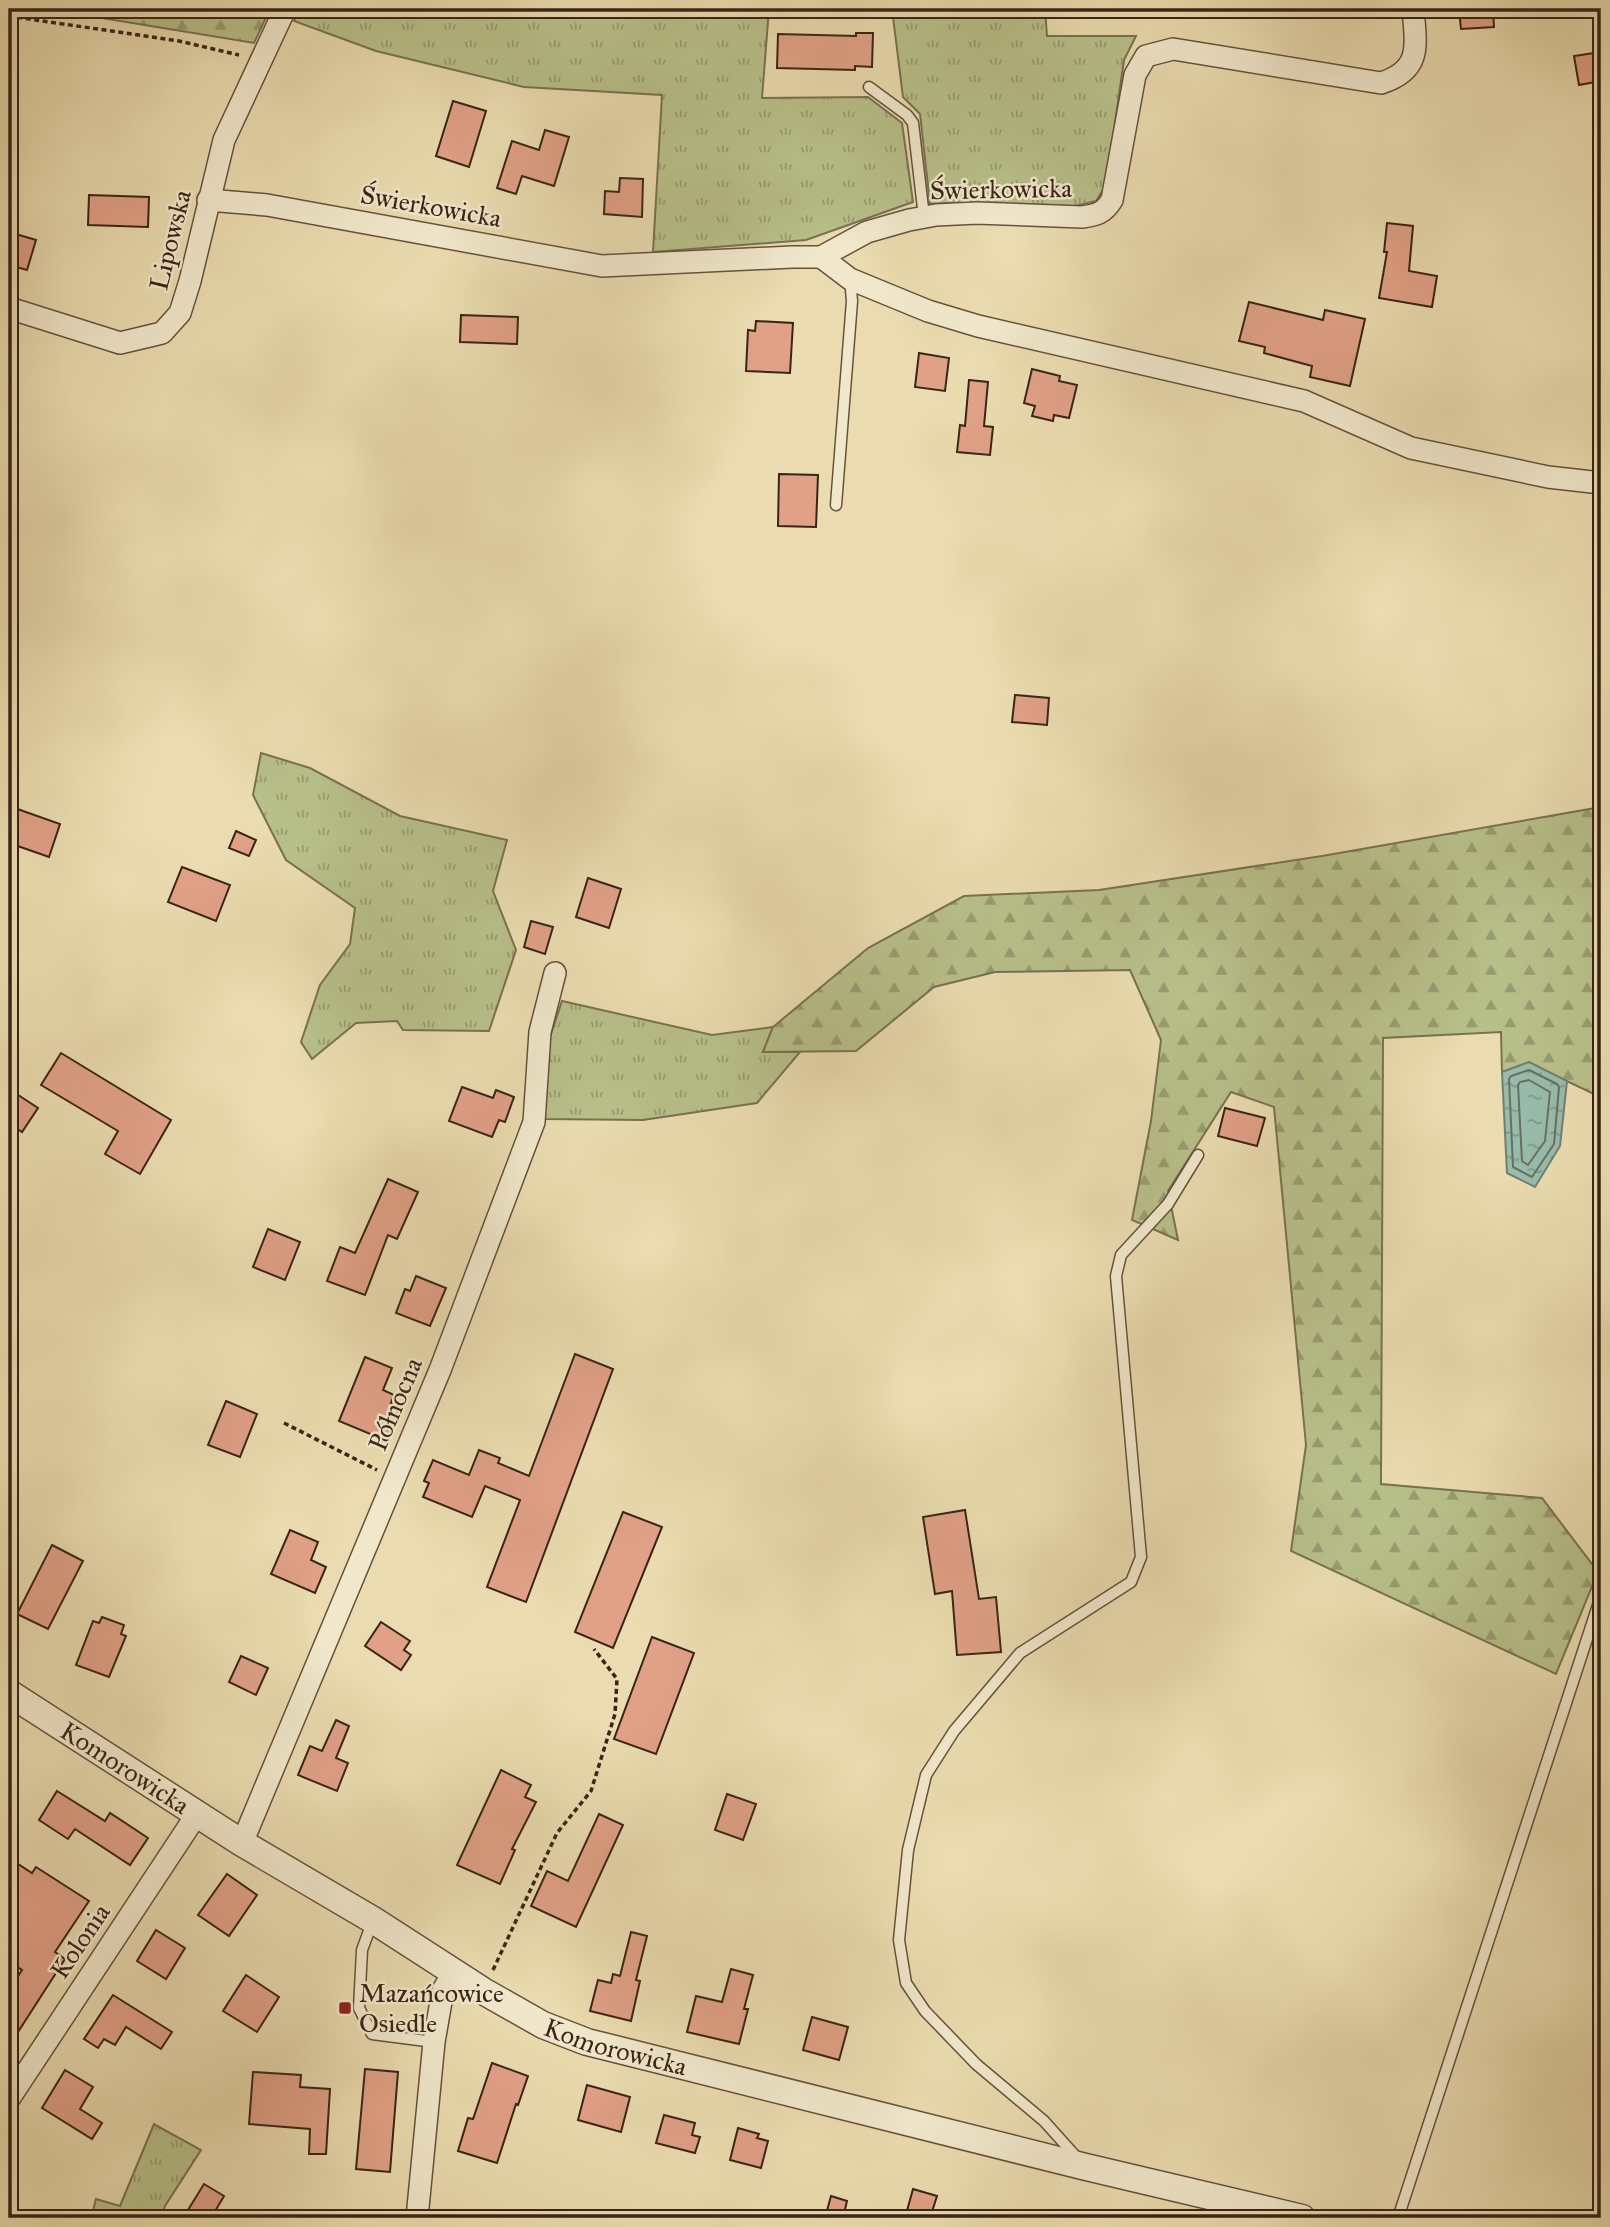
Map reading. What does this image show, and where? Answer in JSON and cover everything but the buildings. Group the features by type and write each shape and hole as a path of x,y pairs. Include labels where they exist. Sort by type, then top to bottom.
{"street":[{"name":"Lipowska","path":"9,308 120,343 162,333 180,313 224,140 285,9"},
{"name":"Świerkowicka","path":"208,200 267,205 602,267 821,257 867,232 924,217 978,213 1096,215 1106,211 1112,200 1135,75 1146,56 1173,48 1381,83 1400,77 1411,63 1416,39 1413,9"},
{"path":"821,257 850,279 928,311 978,326 1304,401 1411,448 1548,477 1601,484"},
{"name":"Północna","path":"242,1843 440,1370 534,1122 540,1032 555,973"},
{"name":"Komorowicka","path":"9,1693 242,1843 543,2025 587,2042 1086,2168 1302,2218"},
{"name":"Kolonia","path":"9,2099 197,1815"},
{"path":"417,2218 434,2042 443,1990 453,1973"}],"lane":[{"path":"869,87 907,115 913,123 924,217"},
{"path":"835,505 852,301 850,279"},
{"path":"1086,2168 1044,2121 976,2064 925,2011 906,1983 899,1940 908,1850 926,1776 954,1731 1020,1653 1131,1582 1137,1571 1141,1557 1116,1276 1121,1255 1168,1204 1198,1154"},
{"path":"1398,2218 1601,1596"},
{"path":"373,1920 362,1950 359,2008 372,2034 434,2042"}],"path":[{"path":"9,16 179,41 262,60"},
{"path":"284,1423 394,1479"},
{"path":"483,1991 557,1833 591,1791 615,1714 617,1679 594,1649"}],"green space":[{"path":"47,9 270,9 254,43"},
{"path":"300,9 769,9 762,98 868,97 902,123 913,202 806,240 653,252 662,95 524,87 376,51 294,21"},
{"path":"892,9 1045,9 1047,36 1136,36 1124,60 1106,185 1096,201 1071,207 930,204 920,114 903,97"},
{"path":"261,753 310,768 400,816 507,840 493,891 516,950 489,1031 403,1030 397,1021 356,1023 312,1059 301,1042 320,985 350,944 355,908 286,860 253,795"},
{"path":"1601,807 1601,1052 1596,1095 1529,1063 1502,1072 1501,1032 1383,1038 1381,1484 1542,1498 1598,1572 1556,1674 1291,1551 1306,1445 1274,1107 1231,1092 1168,1191 1178,1240 1132,1220 1151,1121 1161,1040 1130,970 995,972 934,987 856,1051 763,1052 773,1027 868,948 964,896 1099,890 1322,856"},
{"path":"562,1001 712,1035 773,1027 763,1052 800,1052 757,1103 643,1120 543,1119 550,1037"},
{"path":"154,2124 201,2150 165,2206 161,2218 91,2218 96,2199 120,2206"}],"water":[{"path":"1529,1062 1567,1081 1560,1146 1535,1187 1507,1173 1502,1072"}],"place":[{"name":"Mazańcowice Osiedle","path":"345,2008"}]}
